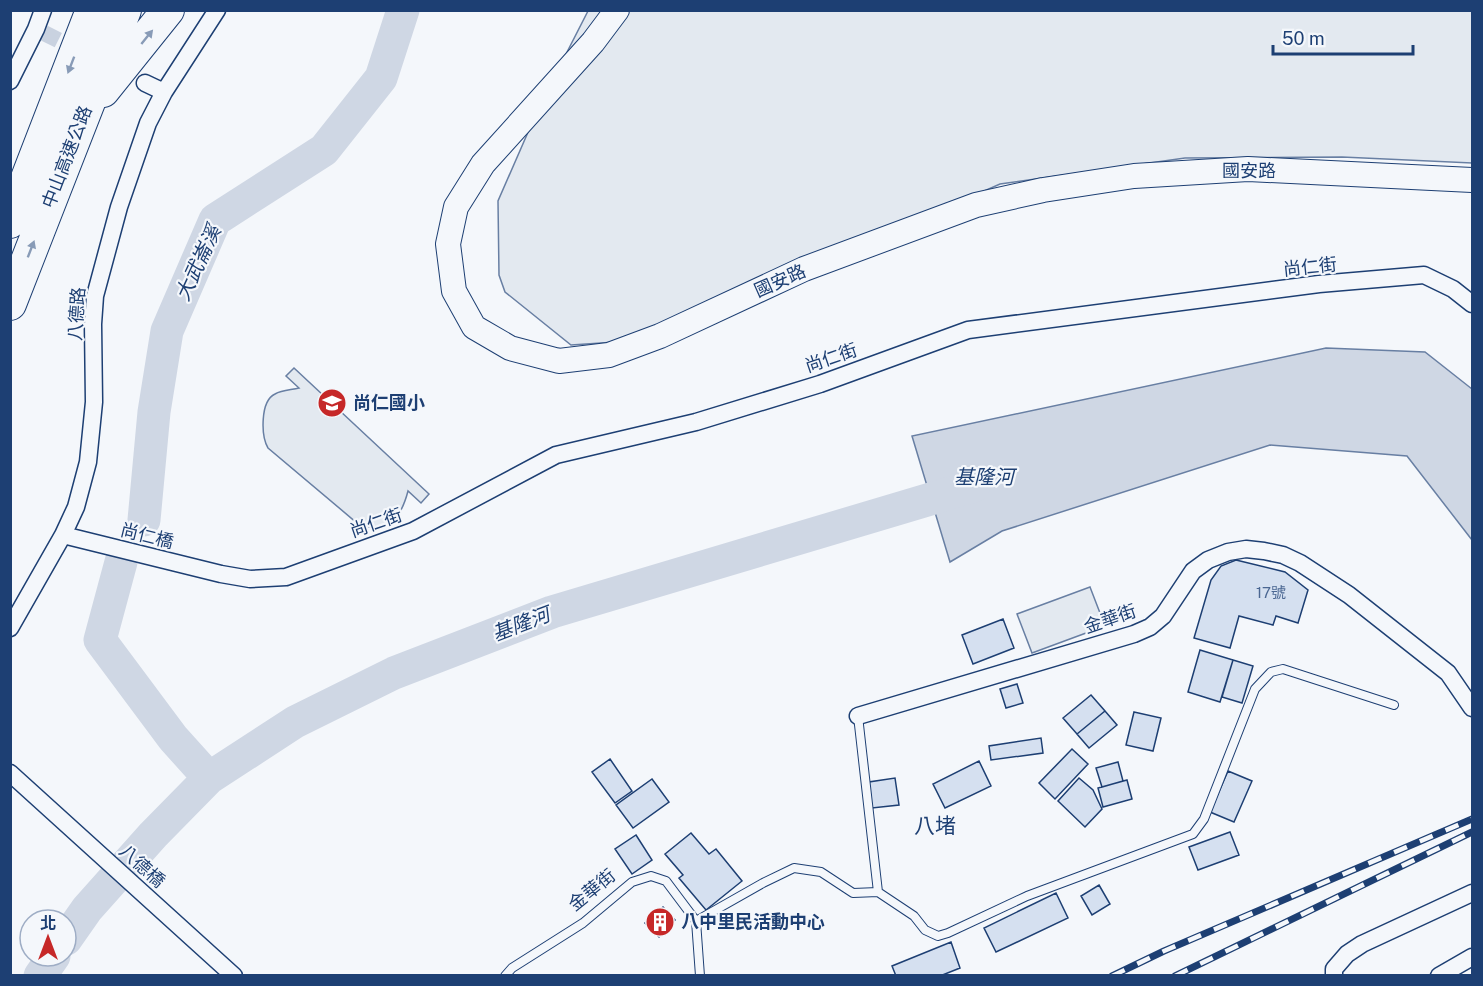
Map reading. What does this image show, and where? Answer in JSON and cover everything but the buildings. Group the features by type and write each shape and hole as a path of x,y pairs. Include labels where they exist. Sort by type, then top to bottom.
{"highway":[{"name":"中山高速公路","path":"10,222 92,10"},
{"name":"中山高速公路","path":"10,304 124,10"},
{"path":"83,114 168,10"}],"street":[{"path":"10,81 40,31 43,10"},
{"name":"國安路","path":"617,10 593,42 483,164 456,207 448,244 454,291 474,327 510,348 559,361 609,355 660,336 804,269 976,205 1043,190 1134,176 1248,169 1473,180"},
{"name":"八德路","path":"10,628 63,535 76,507 88,462 94,402 95,296 119,207 148,123 164,92 216,11"},
{"path":"145,83 164,92"},
{"name":"尚仁街","path":"221,574 250,579 286,577 413,531 556,455 696,422 820,384 968,330 1319,284 1424,275 1453,289 1473,304"},
{"name":"尚仁橋","path":"63,535 221,574"},
{"name":"金華街","path":"858,716 1134,634 1150,627 1163,616 1193,571 1208,560 1228,552 1246,549 1283,555 1300,563 1349,595 1448,673 1473,708"},
{"name":"八德橋","path":"10,773 234,975"},
{"path":"1334,975 1334,969 1362,944 1473,893"},
{"path":"1439,975 1473,957"}],"lane":[{"path":"700,975 696,921 763,883 795,868 820,872 853,893 878,892 914,916 925,930 938,936 1027,896 1193,834 1204,819 1255,689 1271,672 1283,669 1394,705"},
{"name":"金華街","path":"858,716 878,892"},
{"name":"金華街","path":"506,975 512,968 583,923 633,882 651,876 666,881 696,921"}],"shaded area":[{"path":"588,11 1472,11 1472,163 1342,157 1185,158 1000,184 646,340 571,345 505,292 499,275 498,201 539,107"},
{"path":"294,368 429,494 421,503 408,491 397,517 384,526 368,527 357,523 268,448 263,427 264,411 270,398 278,393 299,388 286,376"},
{"path":"1090,587 1105,626 1032,653 1017,614"}],"water":[{"name":"基隆河","path":"1326,348 1425,352 1472,389 1472,540 1407,456 1270,445 1002,531 950,562 912,436"}],"waterway":[{"name":"大武崙溪","path":"144,520 154,412 167,331 215,220 324,150 381,78 403,10"},
{"name":"基隆河","path":"78,922 153,835 209,778 295,722 394,673 552,612 974,486"},
{"name":"大武崙溪","path":"121,562 100,640 173,738 209,778"},
{"name":"基隆河","path":"40,976 46,968"}],"tunnel":[{"path":"44,33 82,52"}],"railway":[{"path":"1112,976 1164,951 1472,819"},
{"path":"1175,976 1472,832"}],"place":[{"name":"尚仁國小","path":"332,403"},
{"name":"八中里民活動中心","path":"660,922"}],"district":[{"name":"八堵","path":"935,826"}]}
